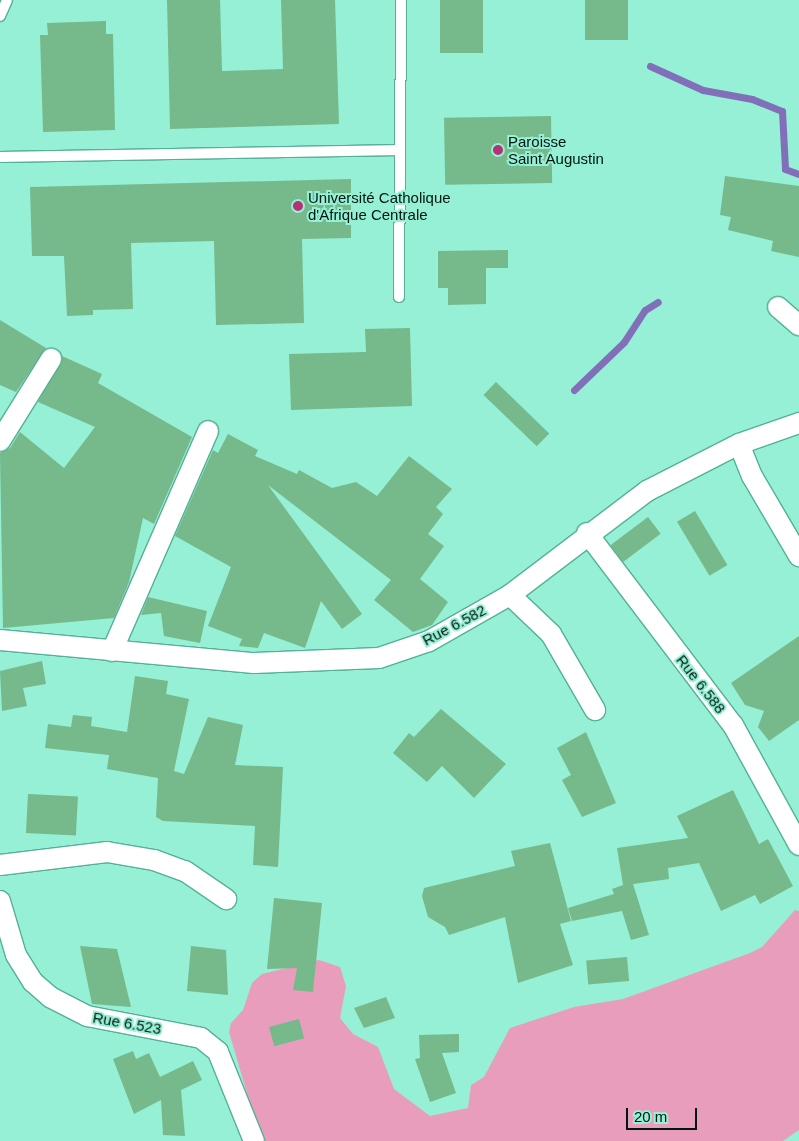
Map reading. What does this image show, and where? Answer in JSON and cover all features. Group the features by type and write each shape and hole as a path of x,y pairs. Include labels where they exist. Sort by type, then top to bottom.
{"street":[{"path":"778,307 799,325"},
{"path":"0,441 51,359"},
{"name":"Rue 6.582","path":"0,640 254,663 379,658 430,641 510,595 588,533 647,491 739,444 799,423"},
{"path":"112,651 208,431"},
{"path":"739,444 752,476 799,556"},
{"name":"Rue 6.588","path":"588,533 733,725 799,845"},
{"path":"510,595 551,634 595,710"},
{"path":"0,865 107,852 154,860 185,872 226,899"},
{"name":"Rue 6.523","path":"0,901 16,955 33,982 50,997 87,1016 201,1038 218,1052 254,1141"}],"lane":[{"path":"0,16 7,0"},
{"path":"399,297 397,150 401,0"},
{"path":"0,157 397,150"}],"shaded area":[{"path":"795,910 799,911 799,1130 783,1141 261,1141 229,1032 231,1023 243,1010 252,983 262,974 319,960 340,967 346,986 340,1018 353,1034 378,1047 394,1089 430,1116 468,1108 471,1085 484,1077 510,1028 574,1007 623,999 750,953 762,947"}],"building":[{"path":"167,0 220,0 222,71 283,69 281,0 335,0 339,124 170,129"},
{"path":"440,0 483,0 483,53 440,53"},
{"path":"585,0 628,0 628,40 585,40"},
{"path":"106,21 106,34 113,34 115,130 43,132 40,35 48,35 47,23"},
{"name":"Paroisse Saint Augustin","path":"551,116 552,183 445,185 444,118"},
{"path":"725,176 799,186 799,257 771,251 773,241 728,230 731,217 720,215"},
{"path":"351,179 351,238 302,239 304,323 216,325 214,241 131,243 133,309 93,310 93,315 67,316 64,256 32,256 30,187"},
{"path":"508,250 508,268 486,268 486,304 448,305 448,288 438,288 438,251"},
{"path":"0,320 46,348 16,392 0,385"},
{"path":"410,328 412,406 291,410 289,354 366,352 365,329"},
{"path":"62,356 102,374 98,383 192,437 154,524 143,518 129,582 114,618 3,628 0,453 10,448 20,432 64,468 95,427 38,402"},
{"path":"496,382 549,433 537,446 483,395"},
{"path":"228,434 258,450 255,456 297,474 299,470 332,488 356,482 377,496 409,456 452,489 436,507 443,514 428,534 444,546 420,579 448,602 432,625 413,632 374,600 391,580 268,485 362,614 342,629 321,601 305,648 264,633 258,648 239,646 242,639 208,626 231,567 175,536 213,450 218,453"},
{"path":"695,511 727,565 709,576 677,522"},
{"path":"648,517 661,534 623,562 610,545"},
{"path":"148,597 207,611 200,643 164,636 161,613 141,615"},
{"path":"799,636 799,720 769,741 758,727 764,711 745,705 731,683"},
{"path":"42,661 46,684 23,688 27,706 2,711 0,671"},
{"path":"135,676 168,681 166,694 189,699 174,771 184,774 208,717 243,725 235,765 283,767 278,867 253,865 255,826 163,821 156,817 158,778 107,769 109,755 45,748 48,724 71,727 73,715 92,717 91,726 127,732"},
{"path":"441,709 506,764 474,798 442,766 427,782 393,753 409,733 414,737"},
{"path":"586,732 616,803 582,817 562,780 571,775 557,748"},
{"path":"733,790 759,844 768,839 793,886 760,904 755,895 721,911 699,863 668,868 669,879 633,884 649,935 631,940 622,911 572,921 568,908 614,894 612,889 623,885 617,848 688,838 677,816"},
{"path":"28,794 78,797 76,836 26,833"},
{"path":"550,843 571,921 560,924 573,965 518,983 505,917 449,935 445,927 428,917 422,896 424,888 515,866 511,851"},
{"path":"274,898 322,903 313,992 293,990 297,968 267,969"},
{"path":"80,946 117,949 131,1007 92,1004"},
{"path":"191,946 226,950 228,995 187,991"},
{"path":"627,957 629,981 588,984 586,961"},
{"path":"386,997 395,1018 364,1028 354,1008"},
{"path":"299,1019 304,1038 274,1046 269,1027"},
{"path":"459,1034 459,1052 442,1053 456,1093 430,1102 415,1059 420,1058 419,1035"},
{"path":"133,1051 136,1059 149,1053 160,1077 193,1061 202,1080 181,1090 185,1136 163,1135 161,1100 134,1114 113,1059"}],"waterway":[{"path":"650,66 703,90 752,99 782,111 785,169 799,174"},
{"path":"574,390 624,342 645,310 658,302"}],"place":[{"name":"Paroisse Saint Augustin","path":"498,150"},
{"name":"Université Catholique d'Afrique Centrale","path":"298,206"}]}
